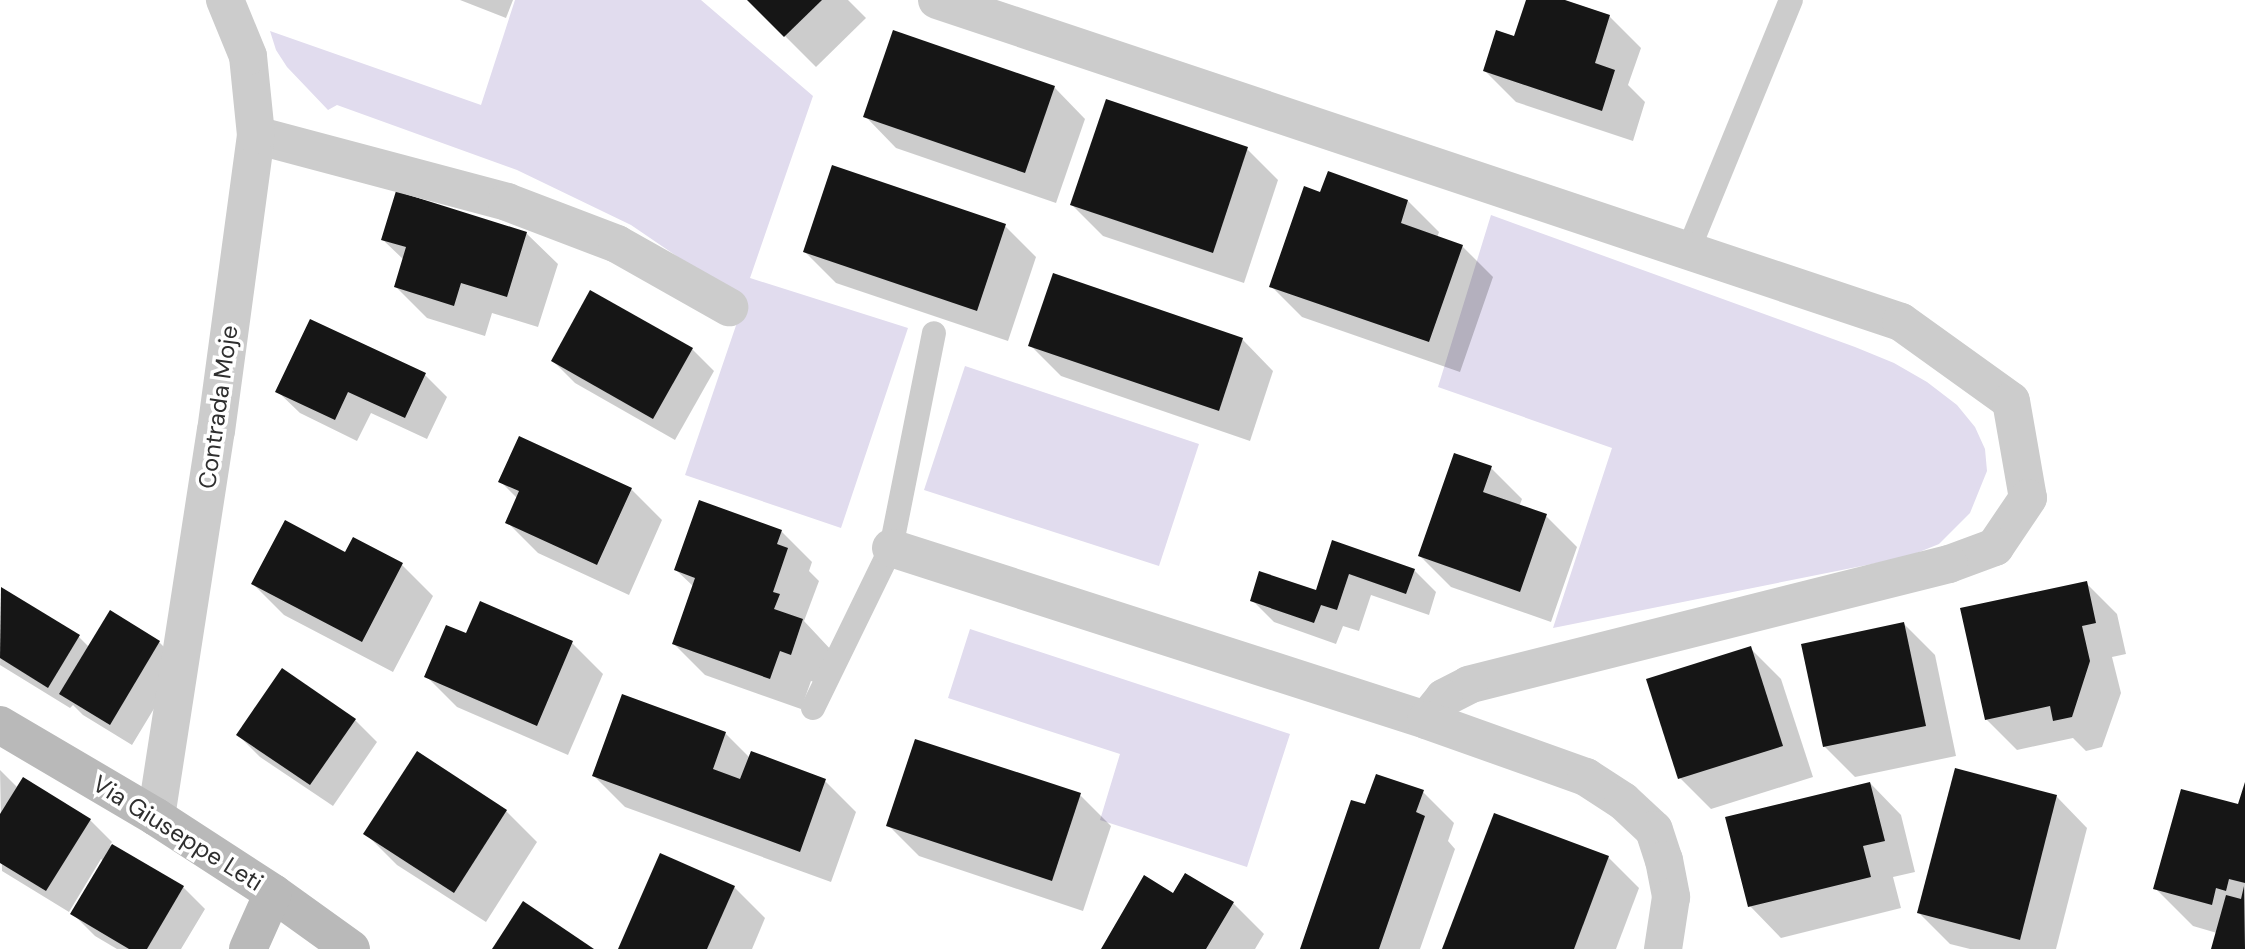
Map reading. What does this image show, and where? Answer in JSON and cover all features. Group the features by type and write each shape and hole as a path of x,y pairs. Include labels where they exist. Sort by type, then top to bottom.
{"main road":[{"name":"Via Giuseppe Leti","path":"0,725 156,817 273,893 351,949"},
{"path":"248,949 273,893"}],"street":[{"name":"Contrada Moje","path":"156,817 216,431 256,135 248,56 225,0"},
{"path":"937,0 1901,322 2011,401 2028,498 1995,547 1949,564 1469,685 1444,698 1426,720"},
{"path":"256,135 508,202 617,244 729,307"},
{"path":"891,548 1426,720 1586,777 1623,800 1654,830 1664,860 1671,897 1662,949"}],"lane":[{"path":"1688,251 1791,0"},
{"path":"813,708 891,548 933,333"}],"shaded area":[{"path":"515,0 701,0 813,96 750,278 908,328 841,528 685,475 744,302 631,225 517,170 337,105 328,110 287,67 276,50 270,31 481,105"},
{"path":"1491,215 1855,347 1894,363 1927,382 1957,405 1975,427 1985,449 1987,471 1970,513 1939,544 1907,557 1553,628 1612,448 1438,387"},
{"path":"965,366 1199,444 1159,566 924,490"},
{"path":"970,629 1290,734 1247,867 1100,820 1120,754 948,698"}],"building":[{"path":"747,0 822,0 784,37"},
{"path":"1526,0 1565,0 1610,15 1595,63 1615,70 1602,111 1483,71 1496,30 1514,36"},
{"path":"893,30 1055,86 1025,173 863,117"},
{"path":"1106,99 1248,147 1213,253 1070,205"},
{"path":"832,165 1006,224 977,311 803,252"},
{"path":"1328,171 1408,200 1401,223 1463,245 1429,342 1269,287 1304,186 1320,192"},
{"path":"396,191 527,232 507,297 461,283 454,306 394,287 406,247 381,240"},
{"path":"1053,273 1243,338 1219,411 1028,346"},
{"path":"590,290 693,348 653,419 551,361"},
{"path":"310,319 426,373 405,418 348,392 335,420 275,392"},
{"path":"519,436 632,488 597,565 505,523 519,491 498,482"},
{"path":"1454,453 1492,466 1483,492 1547,514 1520,592 1418,556"},
{"path":"699,500 782,530 777,544 788,548 773,592 780,594 774,609 803,619 791,655 780,651 770,679 672,644 695,578 674,570"},
{"path":"285,520 345,552 353,537 403,563 362,642 251,584"},
{"path":"1332,540 1415,569 1406,594 1349,574 1337,610 1321,605 1314,623 1250,601 1259,571 1316,590"},
{"path":"2087,581 2096,623 2082,626 2090,661 2072,717 2053,721 2050,706 1985,720 1960,608"},
{"path":"1,587 80,635 48,688 0,658"},
{"path":"480,601 573,641 537,726 424,677 446,625 466,633"},
{"path":"110,610 160,641 110,725 59,694"},
{"path":"1904,622 1926,726 1823,747 1801,644"},
{"path":"1751,646 1783,746 1678,779 1646,679"},
{"path":"282,668 356,719 310,785 236,735"},
{"path":"622,694 726,732 713,769 740,779 751,751 826,779 800,852 592,776"},
{"path":"915,739 1081,793 1052,881 886,826"},
{"path":"417,751 507,810 454,893 363,834"},
{"path":"1955,768 2057,795 2020,940 1917,913"},
{"path":"1376,774 1424,790 1416,812 1425,816 1379,949 1300,949 1351,800 1365,804"},
{"path":"23,777 91,819 46,891 0,863 0,814"},
{"path":"1870,782 1885,841 1863,846 1871,877 1748,907 1725,817"},
{"path":"2245,782 2245,883 2229,879 2226,891 2216,888 2212,905 2153,889 2181,789 2238,804"},
{"path":"1494,813 1609,856 1574,949 1442,949"},
{"path":"112,844 184,886 147,949 129,949 70,914"},
{"path":"660,853 735,886 707,949 618,949"},
{"path":"1185,873 1234,902 1206,949 1101,949 1144,875 1173,893"},
{"path":"2244,886 2245,949 2211,949 2226,895 2241,899"},
{"path":"523,901 594,949 492,949"}]}
